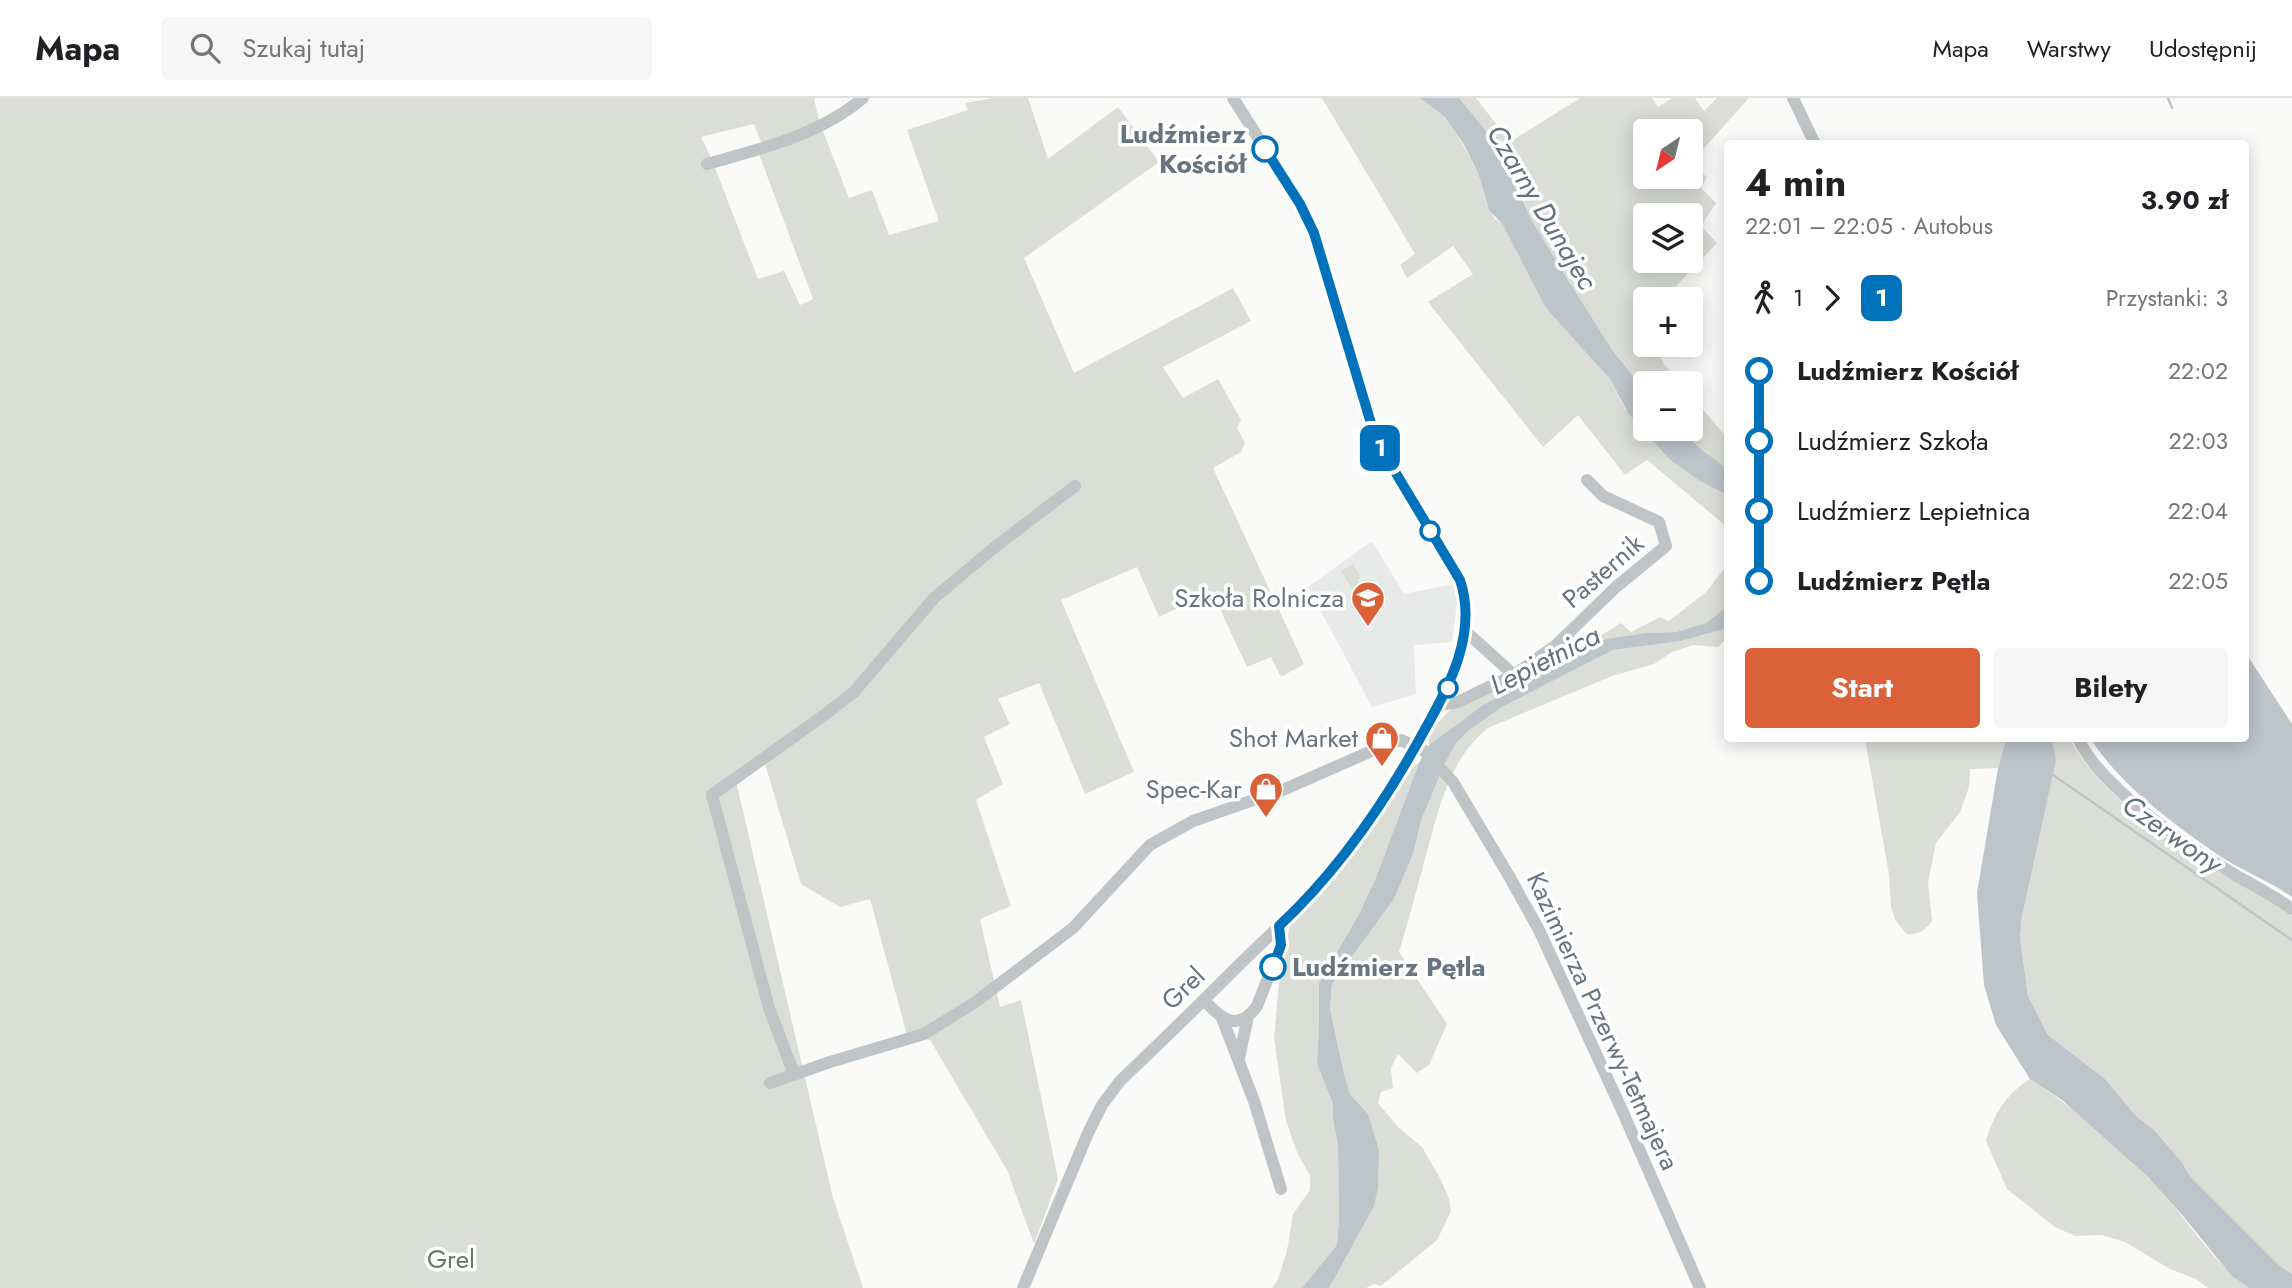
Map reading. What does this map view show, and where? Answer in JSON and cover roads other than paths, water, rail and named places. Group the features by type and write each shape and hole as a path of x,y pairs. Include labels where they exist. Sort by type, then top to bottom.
{"street":[{"path":"707,164 759,149 819,126 848,111 863,98"},
{"path":"770,1083 924,1034 974,1003 1073,928 1150,845 1193,821 1285,789 1392,742 1401,740 1419,748 1440,705 1453,676 1463,629 1465,600 1460,580 1376,440 1314,233 1300,204 1233,98"},
{"path":"1793,98 1813,140"},
{"name":"Pasternik","path":"1440,705 1458,702 1514,675 1555,646 1616,587 1666,546 1659,522 1603,496 1587,480"},
{"path":"794,1074 769,1008 712,795 854,692 934,598 1075,486"},
{"path":"1463,629 1514,675"},
{"path":"2080,742 2110,782 2139,807 2229,872 2292,909"},
{"name":"Kazimierza Przerwy-Tetmajera","path":"1419,748 1452,780 1463,795 1539,930 1622,1108 1700,1288"},
{"name":"Grel","path":"1023,1288 1065,1184 1102,1105 1120,1082 1315,890 1361,834 1419,748"},
{"path":"1239,1058 1248,1017 1257,1006 1281,945 1279,926"},
{"path":"1204,1000 1222,1018 1239,1058 1281,1189"},
{"path":"1222,1018 1234,1021 1248,1017"}],"waterway":[{"path":"2168,98 2172,108"},
{"name":"Czerwony","path":"2053,775 2292,940"}],"place":[{"name":"Ludźmierz Kościół","path":"1265,149"},
{"name":"Szkoła Rolnicza","path":"1368,628"},
{"name":"Shot Market","path":"1382,768"},
{"name":"Spec-Kar","path":"1266,819"},
{"name":"Ludźmierz Pętla","path":"1273,967"}],"water label":[{"name":"Czarny Dunajec","path":"1542,207"},
{"name":"Lepietnica","path":"1545,660"}]}
